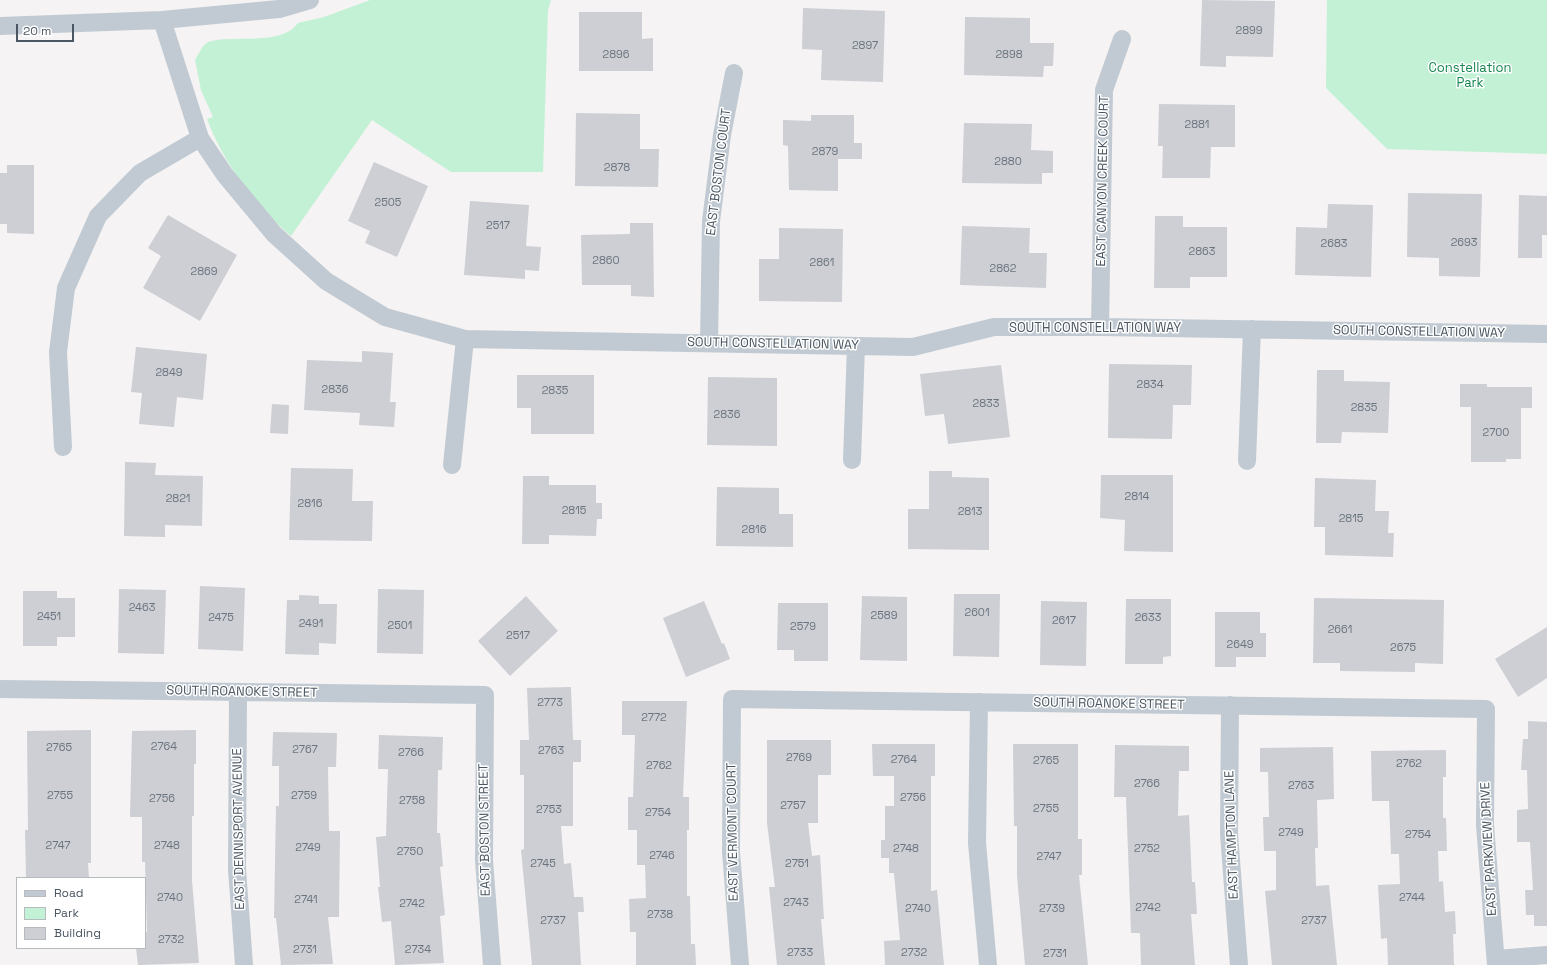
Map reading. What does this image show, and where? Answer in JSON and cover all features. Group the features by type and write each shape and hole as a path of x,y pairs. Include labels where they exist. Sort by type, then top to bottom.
{"street":[{"path":"0,26 162,20 279,9 310,0"},
{"name":"SOUTH CONSTELLATION WAY","path":"162,20 200,138 225,175 274,234 326,281 385,317 465,339 913,346 994,327 1100,327 1547,334"},
{"name":"EAST CANYON CREEK COURT","path":"1100,327 1104,90 1122,39"},
{"name":"EAST BOSTON COURT","path":"709,343 711,221 722,136 734,73"},
{"path":"64,447 58,352 66,288 94,223 98,216 140,173 200,138"},
{"path":"1247,461 1252,329"},
{"path":"452,466 465,339"},
{"path":"852,460 856,346"},
{"name":"SOUTH ROANOKE STREET","path":"0,689 485,695"},
{"name":"EAST DENNISPORT AVENUE","path":"238,692 237,869 244,965"},
{"name":"EAST BOSTON STREET","path":"485,695 484,860 492,965"},
{"name":"SOUTH ROANOKE STREET","path":"732,699 1486,709"},
{"name":"EAST VERMONT COURT","path":"732,699 731,852 740,965"},
{"path":"979,702 977,843 988,965"},
{"name":"EAST HAMPTON LANE","path":"1230,705 1229,834 1239,965"},
{"name":"EAST PARKVIEW DRIVE","path":"1486,709 1485,825 1496,962"},
{"path":"1496,962 1547,955"}],"green space":[{"path":"370,0 551,0 548,10 543,172 451,172 372,120 291,236 277,224 253,197 222,152 207,119 213,117 201,90 195,60 203,46 208,42 280,35 290,30 298,23 324,17"},
{"name":"Constellation Park","path":"1327,0 1547,0 1547,154 1387,149 1326,88"}],"building":[{"path":"1202,0 1275,1 1273,57 1226,56 1226,67 1200,66"},
{"path":"803,8 885,11 883,82 821,80 822,50 802,49"},
{"path":"579,12 642,12 642,39 653,38 653,71 579,71"},
{"path":"965,17 1030,18 1030,43 1054,43 1053,66 1044,66 1043,77 964,75"},
{"path":"1159,104 1235,105 1235,147 1211,147 1210,178 1162,178 1163,146 1158,146"},
{"path":"576,113 640,114 640,149 659,149 658,187 575,186"},
{"path":"811,115 854,115 854,143 862,143 862,159 838,159 838,191 789,190 788,146 783,145 783,120 811,121"},
{"path":"964,123 1032,124 1031,150 1053,151 1053,173 1042,173 1042,184 962,183"},
{"path":"374,162 428,186 397,257 365,243 370,231 348,221"},
{"path":"7,165 34,165 34,234 7,233 7,224 0,224 0,173 7,173"},
{"path":"1408,193 1482,194 1480,277 1439,276 1439,258 1407,257"},
{"path":"1519,195 1547,196 1547,235 1542,235 1542,258 1518,258"},
{"path":"470,201 529,205 526,246 541,247 539,271 525,270 525,279 464,275"},
{"path":"1328,204 1373,205 1371,277 1295,275 1296,227 1327,228"},
{"path":"168,215 237,255 200,321 143,288 161,256 148,248"},
{"path":"1155,216 1183,216 1183,227 1227,227 1227,277 1190,277 1190,288 1154,288"},
{"path":"630,223 653,223 654,297 631,296 631,285 582,285 581,235 630,234"},
{"path":"962,226 1030,228 1029,253 1047,253 1046,288 960,285"},
{"path":"779,228 843,229 842,302 759,301 759,259 779,259"},
{"path":"136,347 207,354 203,400 177,397 174,427 139,424 142,393 131,392"},
{"path":"362,351 393,353 390,402 396,402 394,427 359,425 360,413 304,410 307,360 362,362"},
{"path":"1109,364 1192,365 1191,405 1173,405 1172,439 1108,438"},
{"path":"1001,365 1010,437 948,444 944,414 925,416 920,374"},
{"path":"1317,370 1344,370 1344,381 1390,382 1388,433 1342,432 1341,443 1316,443"},
{"path":"517,375 594,375 594,434 531,434 531,408 517,408"},
{"path":"708,377 777,378 777,446 707,445"},
{"path":"1460,384 1487,384 1487,387 1532,387 1532,408 1521,408 1521,459 1506,459 1506,462 1471,462 1471,407 1460,407"},
{"path":"272,404 289,405 288,434 270,433"},
{"path":"125,462 156,463 155,475 203,476 202,526 165,525 165,537 124,536"},
{"path":"291,468 353,469 352,501 373,501 372,541 289,540"},
{"path":"929,471 952,471 952,477 989,478 989,550 908,549 908,509 929,509"},
{"path":"1101,475 1173,475 1173,552 1124,551 1125,520 1100,518"},
{"path":"523,476 549,476 549,485 596,485 596,503 602,503 602,519 597,519 596,536 549,535 549,544 522,544"},
{"path":"1315,478 1376,480 1375,511 1389,511 1388,533 1394,533 1393,557 1325,555 1325,527 1314,527"},
{"path":"717,487 779,488 779,514 793,514 793,547 716,546"},
{"path":"200,586 245,588 243,651 198,649"},
{"path":"119,589 166,590 164,654 118,653"},
{"path":"378,589 424,590 423,654 377,653"},
{"path":"23,591 57,591 57,598 75,598 75,637 57,637 57,646 23,646"},
{"path":"954,594 1000,594 999,657 953,656"},
{"path":"299,595 319,596 319,604 337,604 336,644 319,643 319,655 285,654 287,600 299,600"},
{"path":"526,596 558,631 510,676 478,641"},
{"path":"862,596 907,597 907,661 860,660"},
{"path":"1314,598 1444,600 1443,664 1415,663 1415,672 1340,671 1340,663 1313,663"},
{"path":"1126,599 1171,599 1171,656 1163,657 1163,664 1125,664"},
{"path":"704,601 730,659 686,677 663,618"},
{"path":"1041,601 1087,602 1086,666 1040,665"},
{"path":"778,603 828,603 828,661 794,661 794,650 777,650"},
{"path":"1215,612 1260,612 1260,633 1266,633 1266,657 1236,657 1236,667 1215,667"},
{"path":"1547,627 1547,678 1518,697 1495,659"},
{"path":"571,687 573,740 581,740 581,762 573,762 573,826 561,826 564,864 571,863 574,897 583,897 584,912 578,912 581,965 532,965 521,850 524,849 524,775 520,775 520,740 529,740 527,688"},
{"path":"622,701 687,701 683,797 689,797 689,830 687,830 687,896 690,896 691,944 695,944 696,965 636,965 636,932 630,932 629,899 646,898 645,865 637,865 637,830 628,830 628,797 633,797 635,735 622,735"},
{"path":"1528,721 1547,722 1547,926 1534,926 1534,915 1526,915 1525,890 1533,890 1530,842 1517,842 1517,810 1528,809 1527,770 1521,770 1523,739 1528,739"},
{"path":"91,730 91,863 88,863 89,877 26,877 25,830 28,830 27,731"},
{"path":"196,730 196,764 194,764 194,816 192,816 192,881 199,963 138,965 136,949 146,949 146,877 145,862 142,862 142,817 130,817 132,731"},
{"path":"273,732 337,733 336,767 328,767 329,831 340,831 339,917 328,917 333,964 281,965 276,918 274,918 276,806 279,806 279,766 272,766"},
{"path":"379,735 443,737 442,770 438,770 437,833 440,833 443,866 440,867 445,915 440,916 444,963 395,965 391,921 382,922 378,887 380,887 376,837 386,836 388,769 378,769"},
{"path":"767,740 831,740 831,775 818,775 818,823 808,823 812,856 820,855 824,919 821,919 825,965 777,965 769,887 775,887 767,823"},
{"path":"872,744 935,744 935,776 931,776 931,891 937,890 944,965 885,965 884,941 900,940 894,873 889,873 889,858 881,858 881,840 885,840 885,806 894,806 894,776 873,776"},
{"path":"1013,744 1078,744 1078,839 1082,839 1082,875 1079,875 1088,965 1025,965 1017,876 1017,826 1014,826"},
{"path":"1115,745 1189,746 1189,771 1179,771 1178,816 1189,815 1192,882 1195,882 1197,914 1191,914 1195,965 1141,965 1140,933 1131,933 1126,797 1114,797"},
{"path":"1333,747 1334,799 1317,800 1318,848 1315,848 1316,886 1329,885 1337,965 1272,965 1265,891 1276,890 1276,851 1264,851 1263,817 1269,817 1268,772 1260,772 1260,748"},
{"path":"1446,750 1446,777 1443,777 1443,818 1446,818 1447,851 1438,851 1439,882 1443,881 1445,912 1455,911 1456,934 1453,934 1454,965 1388,965 1387,938 1381,939 1378,885 1400,884 1399,854 1391,854 1389,801 1372,801 1371,751"}]}
